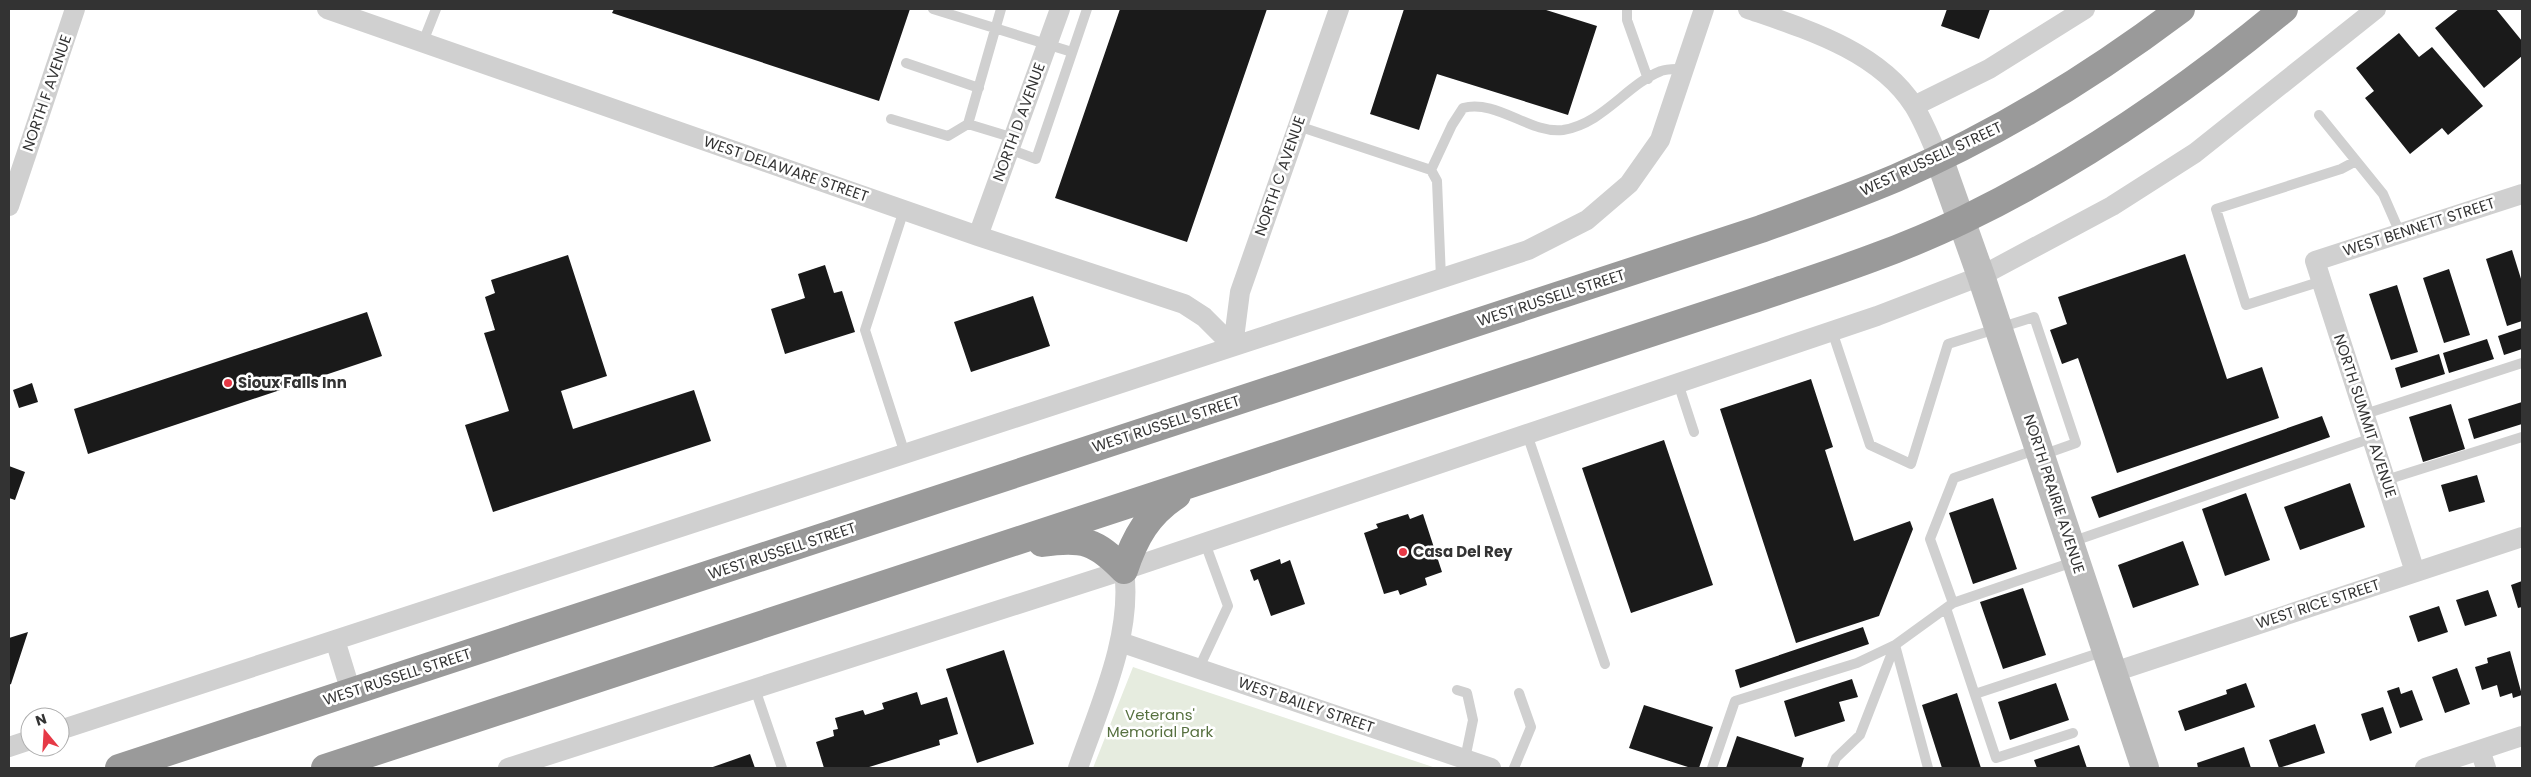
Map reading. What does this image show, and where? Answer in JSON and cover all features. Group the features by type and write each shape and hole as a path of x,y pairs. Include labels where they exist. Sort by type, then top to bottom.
{"highway":[{"name":"WEST RUSSELL STREET","path":"119,768 1761,229 1839,201 1939,158 2008,123 2070,87 2181,9"},
{"path":"325,768 1751,300 1851,265 1961,221 2034,184 2107,140 2218,62 2284,9"},
{"path":"950,563 1036,544 1077,540 1094,544 1109,554 1124,570 1134,542 1146,521 1176,496 1212,477"}],"street":[{"name":"NORTH F AVENUE","path":"9,206 75,9"},
{"name":"WEST DELAWARE STREET","path":"327,9 354,13 423,42 978,236 1184,304 1204,317 1233,346"},
{"name":"NORTH D AVENUE","path":"978,236 1060,9"},
{"name":"NORTH C AVENUE","path":"1233,346 1240,292 1338,9"},
{"path":"70,727 1528,250 1587,220 1629,184 1660,140 1704,9"},
{"path":"1748,9 1803,27 1848,48 1889,78 1914,106 1939,158"},
{"path":"1914,106 1989,69 2085,9"},
{"path":"508,768 1205,543 1832,331 1981,276 2112,206 2195,153 2376,9"},
{"name":"NORTH PRAIRIE AVENUE","path":"1939,158 1999,329 2145,768"},
{"name":"WEST BENNETT STREET","path":"2315,260 2522,194"},
{"name":"NORTH SUMMIT AVENUE","path":"2315,260 2415,572"},
{"name":"WEST RICE STREET","path":"2110,661 2415,572 2522,538"},
{"path":"1078,768 1120,642 1126,617 1127,589 1124,570"},
{"path":"334,640 351,692"},
{"name":"WEST BAILEY STREET","path":"1120,642 1491,768"},
{"path":"2426,768 2483,759 2522,736"}],"lane":[{"path":"423,42 436,9"},
{"path":"933,9 1072,52"},
{"path":"891,119 948,136 968,124 1002,9"},
{"path":"968,124 1012,144 1036,159 1087,9"},
{"path":"1627,9 1628,20 1648,79"},
{"path":"906,64 979,88"},
{"path":"1431,170 1452,125 1464,108 1477,104 1546,128 1562,130 1585,123 1607,110 1662,70 1684,69"},
{"path":"2318,115 2383,194 2400,234"},
{"path":"1298,126 1431,170 1437,181 1441,278"},
{"path":"2322,281 2246,305 2216,209 2341,169 2356,161"},
{"path":"904,210 865,330 905,454"},
{"path":"1832,331 1870,445 1911,464 1948,344 2034,317 2076,443 1954,478 1930,539 1975,694 1996,758 2073,733"},
{"path":"2364,414 2522,364"},
{"path":"1678,383 1694,432"},
{"path":"1527,434 1605,664"},
{"path":"2386,480 2522,437"},
{"path":"1712,768 1735,701 1857,663 1895,645 1950,605 2073,552 2372,438"},
{"path":"1199,668 1228,606 1205,543"},
{"path":"1832,768 1836,758 1860,735 1895,645"},
{"path":"1895,645 1928,768"},
{"path":"1975,694 2110,661"},
{"path":"755,689 782,768"},
{"path":"1457,690 1467,693 1473,720 1465,759"},
{"path":"1514,768 1531,727 1518,693"}],"green space":[{"name":"Veterans' Memorial Park","path":"1133,667 1162,677 1436,768 1093,768"}],"building":[{"path":"614,9 910,9 879,101 612,13"},
{"path":"1120,9 1267,9 1187,242 1055,198"},
{"path":"1404,9 1543,9 1597,26 1568,115 1437,74 1419,130 1370,114"},
{"path":"1947,9 1990,9 1979,39 1941,26"},
{"path":"2459,9 2496,9 2522,41 2522,56 2484,88 2435,28"},
{"path":"2399,33 2419,57 2432,47 2483,106 2448,135 2442,128 2410,154 2365,98 2374,91 2356,68"},
{"path":"2512,250 2522,282 2522,321 2507,326 2486,259"},
{"path":"2185,254 2227,379 2262,367 2279,418 2117,473 2078,358 2062,364 2050,330 2067,324 2058,297"},
{"path":"568,255 607,376 561,391 573,429 694,390 711,441 493,512 465,425 509,411 484,333 495,330 485,297 495,293 491,280"},
{"path":"825,265 834,293 842,291 855,332 785,354 771,309 805,298 798,274"},
{"path":"2449,269 2470,335 2444,343 2423,278"},
{"path":"2397,285 2418,352 2391,360 2369,294"},
{"path":"1033,296 1050,346 971,372 954,322"},
{"name":"Sioux Falls Inn","path":"367,312 382,356 88,454 74,409"},
{"path":"2522,328 2522,349 2504,355 2498,336"},
{"path":"2487,339 2494,359 2449,373 2443,353"},
{"path":"2439,354 2445,374 2401,388 2395,368"},
{"path":"1811,379 1833,447 1825,450 1854,541 1910,521 1913,529 1879,616 1796,643 1720,409"},
{"path":"32,383 38,402 19,408 13,390"},
{"path":"2522,402 2522,424 2474,439 2468,419"},
{"path":"2451,404 2465,449 2423,462 2409,417"},
{"path":"2322,416 2330,437 2099,518 2091,497"},
{"path":"1664,440 1713,585 1631,613 1582,468"},
{"path":"9,466 25,472 15,500 9,498"},
{"path":"2477,475 2485,502 2449,512 2441,485"},
{"path":"2350,483 2365,527 2300,550 2284,507"},
{"path":"2246,493 2270,560 2225,576 2202,509"},
{"path":"1993,498 2017,569 1973,584 1949,513"},
{"name":"Casa Del Rey","path":"1408,514 1410,519 1423,514 1442,572 1425,578 1427,585 1400,595 1398,590 1384,594 1364,533 1378,528 1376,524"},
{"path":"2183,541 2199,585 2133,608 2118,565"},
{"path":"1280,559 1281,564 1290,560 1305,604 1271,616 1258,579 1254,581 1250,570"},
{"path":"2522,581 2522,607 2518,608 2511,585"},
{"path":"2023,588 2046,655 2003,669 1980,602"},
{"path":"2488,590 2497,616 2465,626 2456,600"},
{"path":"2439,606 2448,632 2418,642 2409,616"},
{"path":"1863,627 1869,644 1740,688 1735,670"},
{"path":"28,632 11,684 9,685 9,638"},
{"path":"1004,650 1034,744 977,763 946,669"},
{"path":"2510,651 2522,695 2513,698 2512,693 2500,697 2497,685 2482,690 2475,667 2488,663 2487,658"},
{"path":"2457,668 2470,704 2445,713 2432,677"},
{"path":"1852,679 1858,697 1839,702 1845,721 1795,737 1784,701"},
{"path":"2056,683 2069,720 2010,740 1998,702"},
{"path":"2246,683 2255,707 2185,731 2178,711 2227,694 2226,690"},
{"path":"2399,687 2401,694 2412,690 2423,720 2400,728 2387,691"},
{"path":"917,692 921,705 947,697 958,734 939,740 940,745 866,768 824,768 816,742 834,736 833,730 838,729 835,718 863,710 865,715 884,709 882,703"},
{"path":"1957,693 1981,768 1942,768 1922,705"},
{"path":"1644,705 1713,727 1699,768 1691,768 1629,748"},
{"path":"2383,707 2392,733 2370,741 2361,714"},
{"path":"2315,724 2325,753 2279,768 2269,740"},
{"path":"1737,736 1804,758 1801,768 1726,768"},
{"path":"2079,745 2087,768 2037,768 2034,760"},
{"path":"2244,747 2251,768 2198,768 2197,763"},
{"path":"750,754 755,768 710,768"}],"place":[{"name":"Sioux Falls Inn","path":"228,383"},
{"name":"Casa Del Rey","path":"1403,552"}]}
